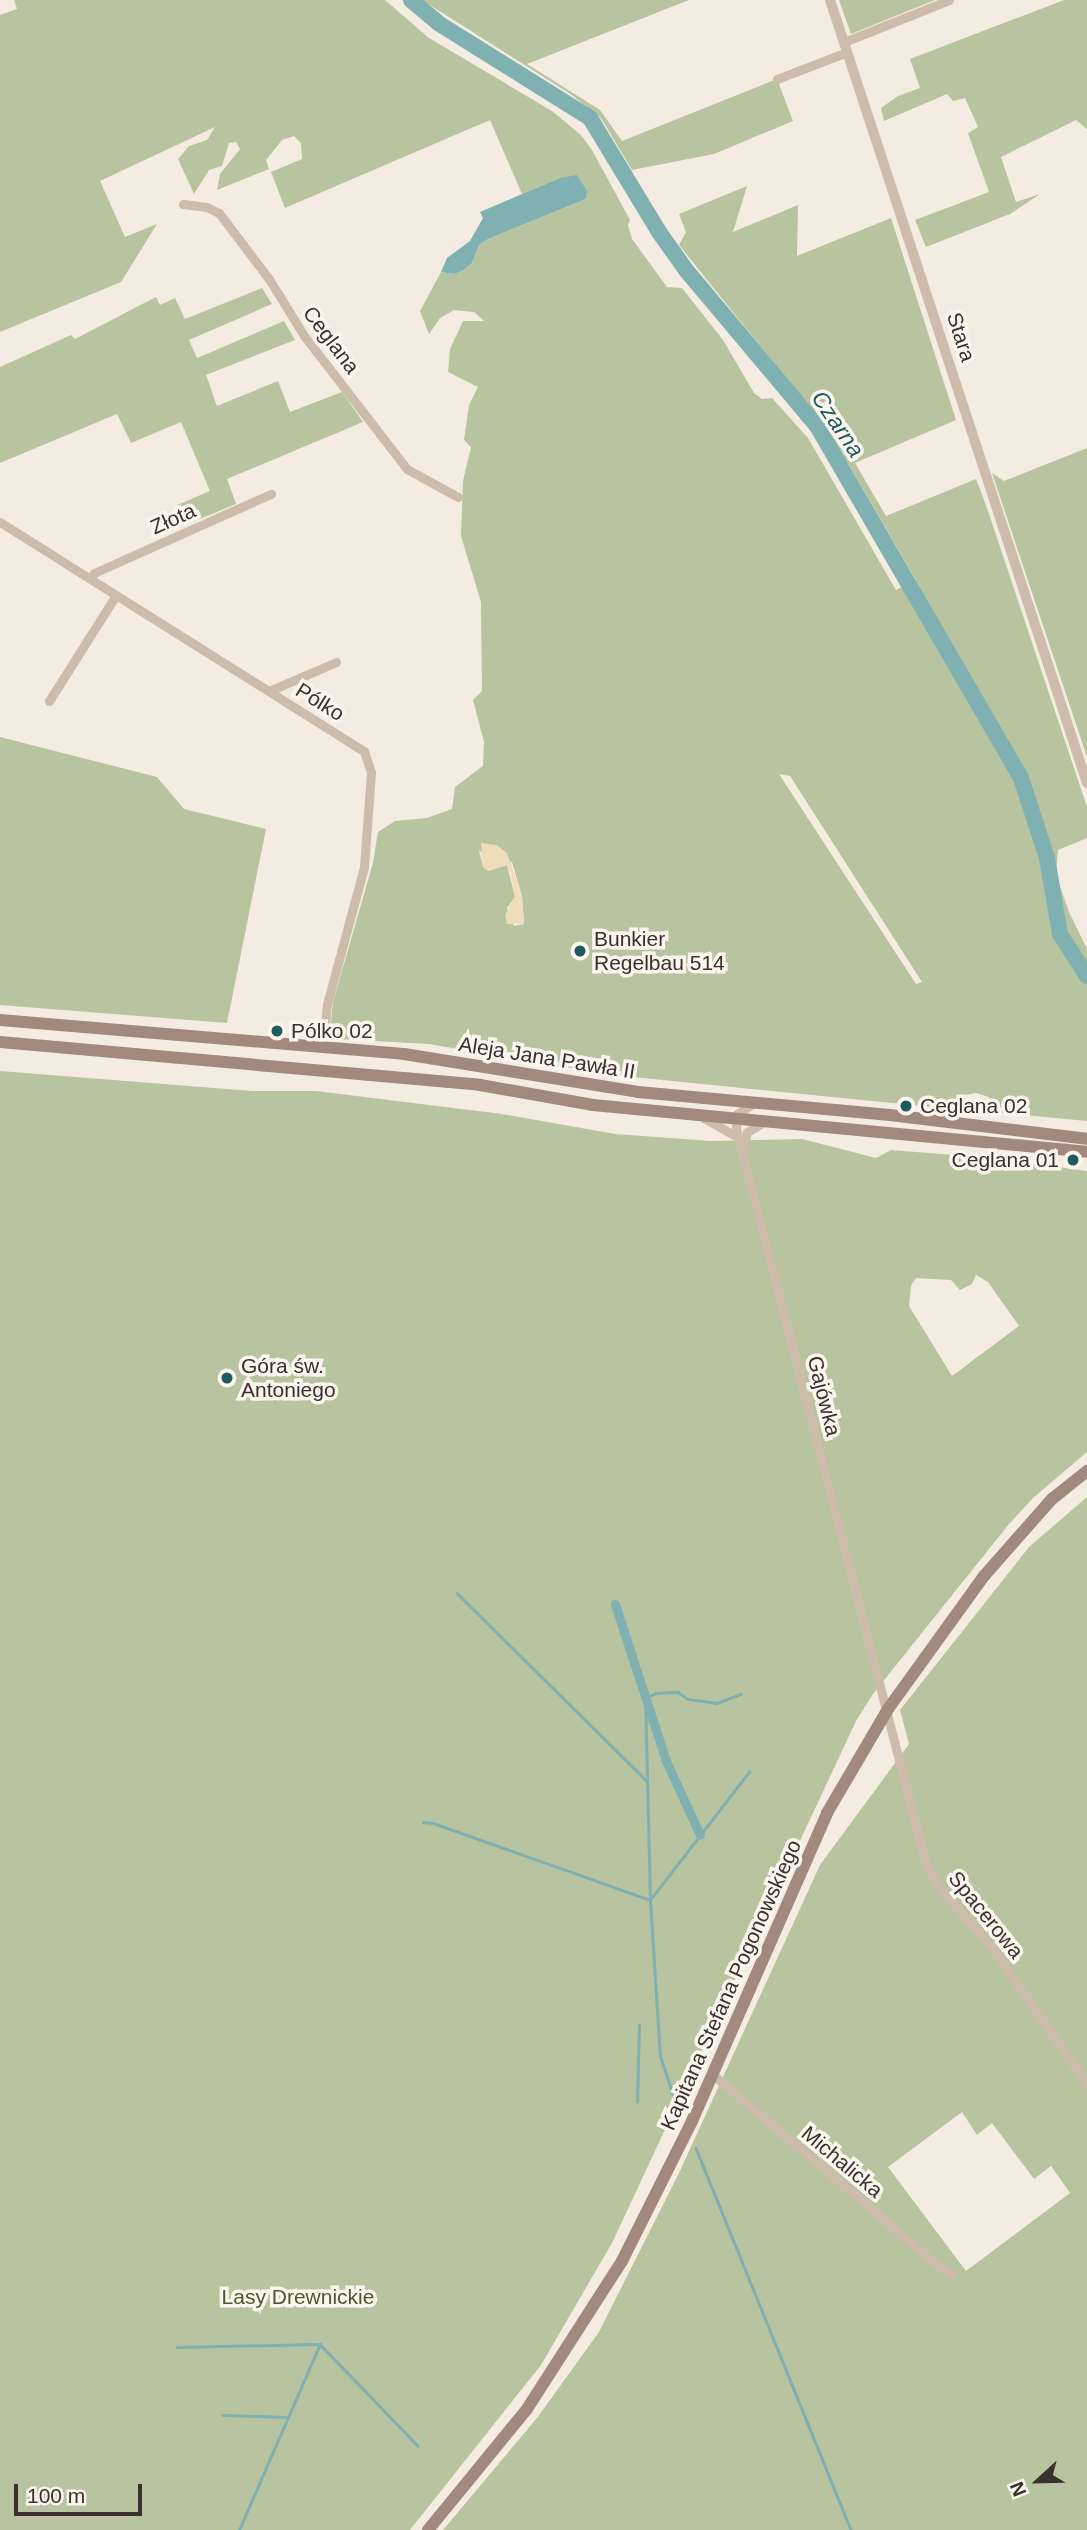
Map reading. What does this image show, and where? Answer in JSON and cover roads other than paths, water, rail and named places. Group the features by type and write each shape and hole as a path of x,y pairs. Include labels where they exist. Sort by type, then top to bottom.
{"main road":[{"name":"Aleja Jana Pawła II","path":"0,1020 404,1054 638,1092 967,1120 1087,1139"},
{"name":"Aleja Jana Pawła II","path":"0,1042 480,1085 593,1105 1087,1152"},
{"name":"Kapitana Stefana Pogonowskiego","path":"428,2530 527,2409 582,2328 642,2226 827,1813 888,1709 945,1627 1004,1551 1052,1499 1087,1471"}],"street":[{"name":"Stara","path":"830,0 1087,783"},
{"path":"777,79 949,0"},
{"name":"Ceglana","path":"183,204 207,207 219,213 269,279 305,337 407,470 458,497"},
{"name":"Złota","path":"90,578 94,573 271,494"},
{"name":"Pólko","path":"0,522 364,751 370,761 364,867 327,1004 323,1048"},
{"path":"49,701 116,594"},
{"path":"269,691 336,662"},
{"path":"735,1117 744,1107 756,1103"},
{"path":"694,1113 738,1138"},
{"name":"Gajówka","path":"735,1117 738,1138 888,1709"},
{"path":"742,1150 750,1128 767,1121"},
{"name":"Spacerowa","path":"888,1709 932,1876 993,1949 1087,2084"},
{"name":"Michalicka","path":"712,2074 951,2274"}],"water":[{"path":"577,175 587,191 586,199 488,239 479,245 472,263 463,270 454,274 441,272 447,258 470,241 483,218 480,212 560,178"}],"waterway":[{"name":"Czarna","path":"411,0 438,23 590,118 659,232 686,270 817,426 1021,778 1047,858 1060,934 1087,976"},
{"path":"457,1593 647,1781"},
{"path":"615,1604 666,1761 700,1835"},
{"path":"423,1822 433,1823 650,1900 645,1698 656,1693 678,1692 688,1699 717,1703 740,1694"},
{"path":"679,2114 660,2056 650,1900 749,1772"},
{"path":"637,2102 639,2025"},
{"path":"696,2148 851,2530"},
{"path":"177,2347 320,2344 418,2446"},
{"path":"239,2530 320,2344"},
{"path":"223,2415 286,2417"}],"place":[{"name":"Bunkier Regelbau 514","path":"580,951"},
{"name":"Pólko 02","path":"277,1031"},
{"name":"Ceglana 02","path":"906,1106"},
{"name":"Ceglana 01","path":"1073,1160"},
{"name":"Góra św. Antoniego","path":"227,1378"}],"park label":[{"name":"Lasy Drewnickie","path":"298,2297"}]}
